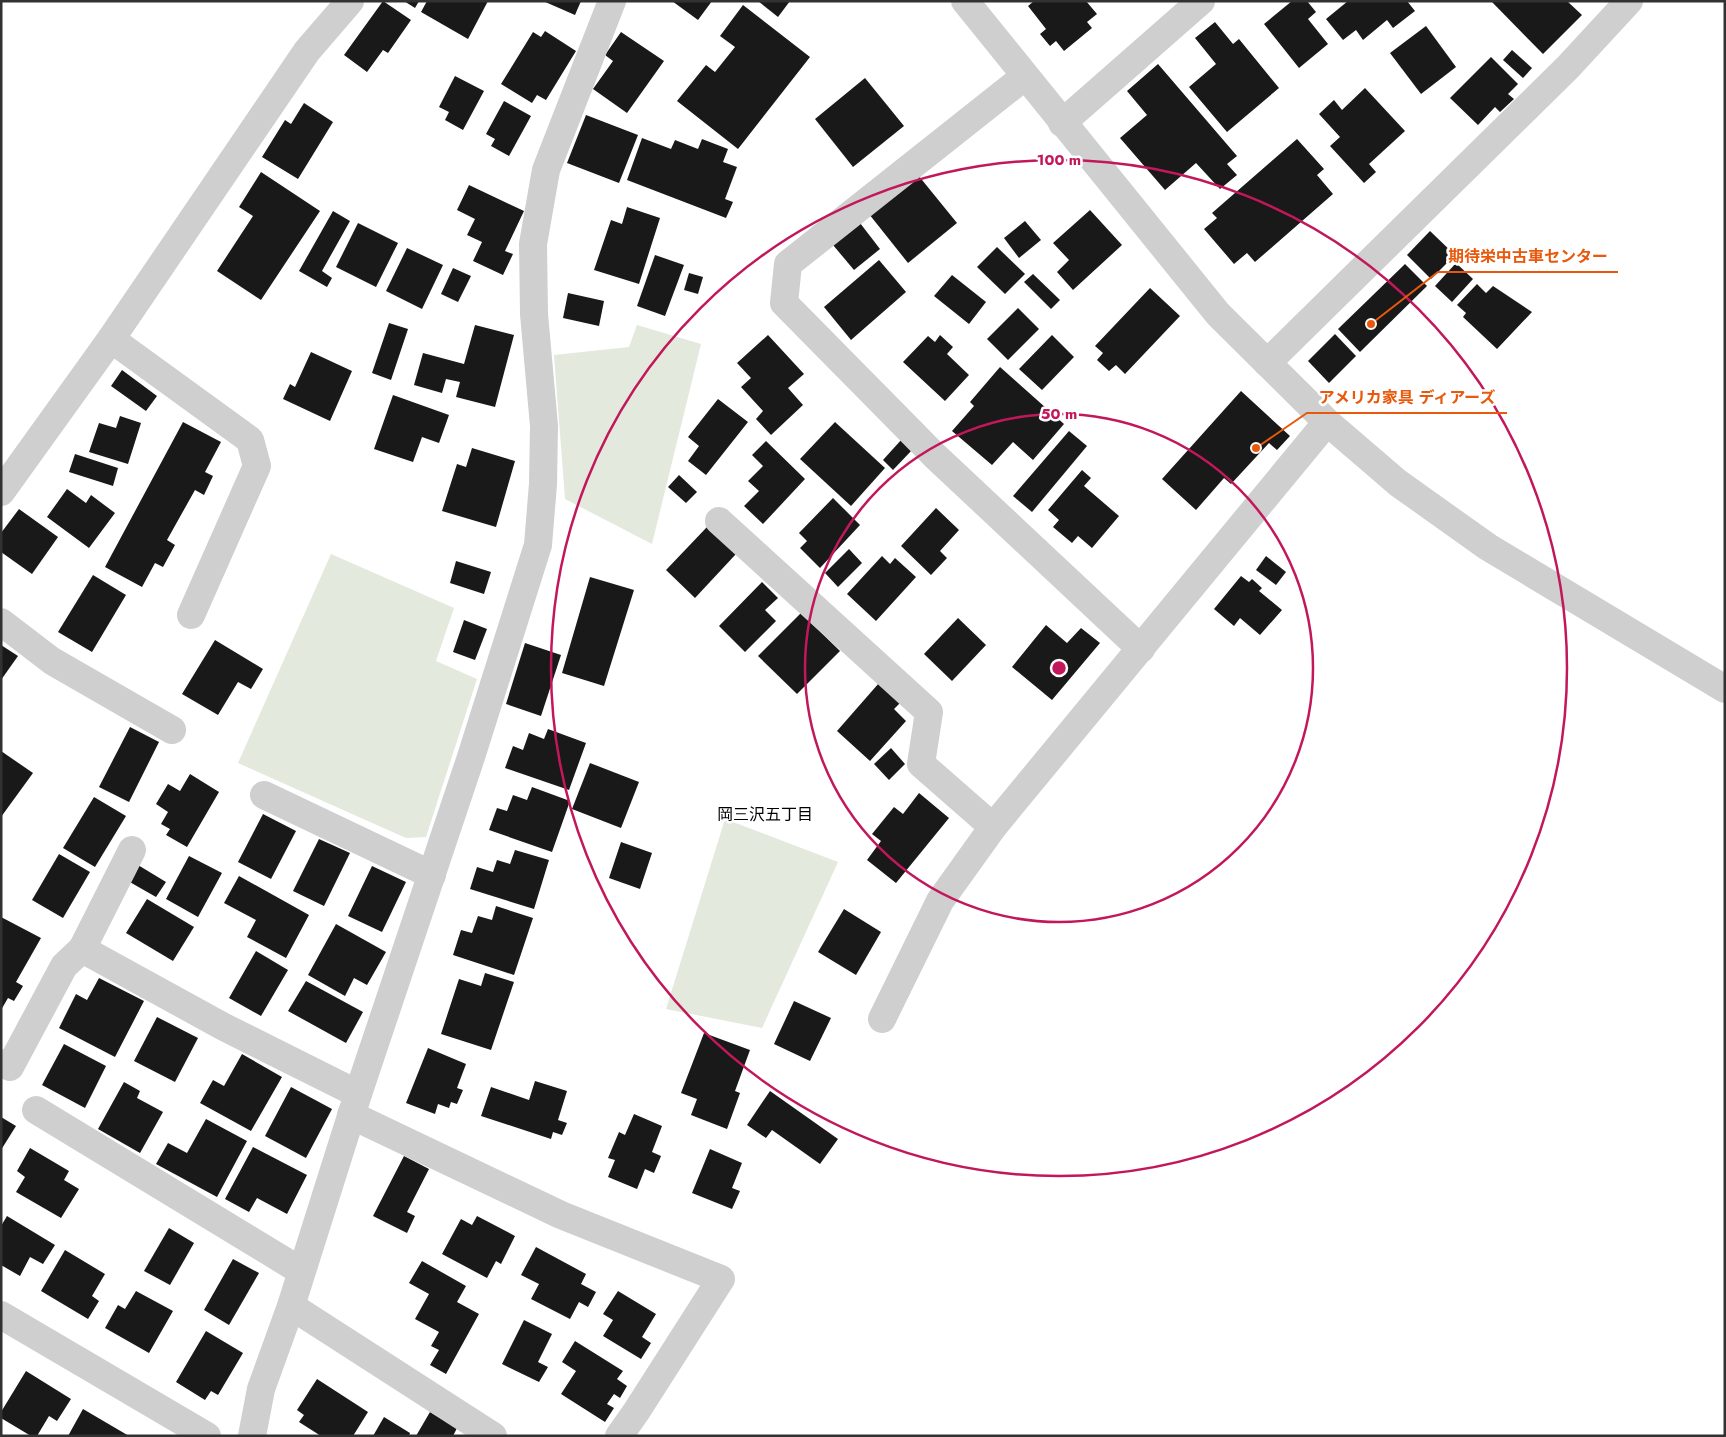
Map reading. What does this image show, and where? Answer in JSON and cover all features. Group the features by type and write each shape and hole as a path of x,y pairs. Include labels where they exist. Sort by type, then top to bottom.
{"street":[{"path":"1,492 111,340 306,51 350,1"},
{"path":"252,1436 261,1389 290,1306 354,1104 472,757 538,545 543,484 544,426 534,314 533,244 546,170 612,1"},
{"path":"965,1 1024,77 1218,314 1327,422 1398,484 1488,547 1725,689"},
{"path":"1062,123 1201,1"},
{"path":"1267,363 1568,67 1629,1"},
{"path":"1024,77 788,264 784,303 935,456 1140,649"},
{"path":"111,340 250,440 257,466 191,615"},
{"path":"882,1019 940,901 993,827 1327,422"},
{"path":"719,521 929,712 921,764 993,827"},
{"path":"1,622 52,661 172,730"},
{"path":"264,795 432,875"},
{"path":"1,1063 10,1067 64,966 82,949 132,850"},
{"path":"82,949 224,1027 354,1104 561,1215 721,1279 619,1436"},
{"path":"36,1110 301,1271"},
{"path":"290,1306 493,1436"},
{"path":"1,1315 207,1436"}],"shaded area":[{"path":"637,325 701,344 652,544 565,499 554,355 629,347"},
{"path":"331,554 454,608 436,661 477,679 426,837 406,838 238,763"},
{"path":"725,819 838,862 762,1028 666,1009"}],"building":[{"path":"383,1 411,20 388,53 383,50 367,72 344,55"},
{"path":"404,1 419,1 415,8"},
{"path":"427,1 488,1 468,39 421,12"},
{"path":"543,1 581,1 575,15"},
{"path":"672,1 712,1 698,20"},
{"path":"758,1 790,1 778,17"},
{"path":"1034,1 1086,1 1097,14 1087,22 1092,28 1064,51 1056,41 1050,46 1040,34 1046,29 1028,6"},
{"path":"1292,1 1307,1 1316,12 1308,19 1328,44 1299,68 1264,24"},
{"path":"1348,1 1407,1 1415,11 1393,28 1387,20 1363,40 1356,30 1343,40 1326,19"},
{"path":"1491,1 1567,1 1582,15 1543,54"},
{"path":"743,5 810,57 738,149 677,101 706,65 715,72 735,47 720,36"},
{"path":"1215,22 1233,44 1239,39 1279,88 1227,132 1189,87 1216,64 1195,38"},
{"path":"1426,26 1456,67 1421,94 1390,53"},
{"path":"545,31 576,51 546,100 537,95 532,103 501,84 533,32 541,37"},
{"path":"621,32 664,61 627,113 593,89 613,61 605,55"},
{"path":"1512,50 1532,68 1523,78 1503,60"},
{"path":"1491,57 1518,84 1508,94 1514,99 1500,112 1495,107 1478,125 1450,98"},
{"path":"1158,64 1237,156 1227,164 1237,175 1220,189 1196,163 1165,190 1120,138 1147,115 1127,91"},
{"path":"455,76 484,91 463,130 445,120 449,112 439,107"},
{"path":"865,78 904,126 853,167 815,119"},
{"path":"1365,88 1405,131 1369,164 1376,172 1364,183 1330,146 1340,137 1319,114 1334,100 1342,110"},
{"path":"504,101 531,116 509,156 491,146 495,139 486,134"},
{"path":"304,103 333,122 298,179 262,157 285,120 291,124"},
{"path":"586,115 638,135 619,183 567,163"},
{"path":"642,138 671,149 675,140 698,149 702,139 728,149 723,162 737,167 725,199 733,202 726,218 627,180"},
{"path":"1297,139 1324,169 1317,175 1333,194 1255,262 1247,253 1234,264 1204,229 1217,218 1212,213"},
{"path":"261,172 320,211 261,300 217,271 253,216 239,207"},
{"path":"918,175 957,223 908,263 869,214"},
{"path":"469,185 524,211 505,251 513,254 503,275 473,261 482,242 467,235 475,219 457,210"},
{"path":"627,207 660,218 639,284 594,270 611,220 622,224"},
{"path":"1090,210 1122,245 1073,290 1057,272 1069,260 1053,243"},
{"path":"333,211 350,221 322,271 332,278 327,287 299,271"},
{"path":"1025,221 1041,240 1019,258 1004,238"},
{"path":"358,223 398,243 376,287 336,267"},
{"path":"860,223 880,249 854,270 833,245"},
{"path":"1430,231 1455,255 1431,279 1407,255"},
{"path":"997,247 1025,274 1005,294 977,267"},
{"path":"407,248 443,265 422,309 386,291"},
{"path":"655,255 684,265 665,316 637,306"},
{"path":"879,260 906,292 851,340 824,307"},
{"path":"1456,263 1473,279 1452,302 1435,286"},
{"path":"1405,264 1427,286 1360,352 1338,329"},
{"path":"453,268 471,276 458,302 441,294"},
{"path":"689,273 703,277 698,294 684,290"},
{"path":"1033,274 1060,300 1051,309 1024,282"},
{"path":"952,275 986,302 969,324 934,296"},
{"path":"1477,284 1486,293 1493,286 1532,312 1497,349 1463,317 1466,313 1457,305"},
{"path":"1150,288 1180,316 1125,374 1116,365 1109,371 1097,360 1103,353 1095,346"},
{"path":"568,293 604,301 599,326 563,318"},
{"path":"1018,308 1039,329 1008,360 987,339"},
{"path":"389,323 408,329 391,380 372,373"},
{"path":"475,325 514,335 495,407 456,397 460,382 446,379 442,393 414,385 423,353 464,364"},
{"path":"1335,334 1356,356 1329,383 1308,361"},
{"path":"768,335 804,374 788,388 803,405 771,435 756,419 763,411 741,387 751,378 737,363"},
{"path":"940,335 953,347 947,354 969,375 945,401 903,362 928,336 935,342"},
{"path":"1052,335 1074,357 1042,390 1019,369"},
{"path":"311,352 352,371 330,421 283,399 290,384 295,387"},
{"path":"1000,367 1064,424 1033,460 1013,442 992,465 952,431 974,406 970,402"},
{"path":"122,370 157,396 146,411 111,386"},
{"path":"1241,391 1290,436 1277,450 1269,443 1231,484 1224,478 1196,510 1162,479"},
{"path":"393,395 449,415 439,443 422,437 413,462 374,449"},
{"path":"718,399 748,422 706,475 688,461 699,446 688,437"},
{"path":"120,416 141,423 128,464 89,452 99,423 116,428"},
{"path":"183,422 221,442 205,472 213,476 204,495 195,490 167,540 175,545 163,567 155,563 142,587 105,567"},
{"path":"835,422 885,468 851,506 800,459"},
{"path":"1069,431 1087,446 1032,512 1013,496"},
{"path":"902,439 913,449 893,470 883,460"},
{"path":"766,441 805,479 763,524 744,506 759,491 748,481 763,466 752,455"},
{"path":"472,448 515,461 496,527 442,511 457,464 466,467"},
{"path":"75,454 118,468 113,486 69,472"},
{"path":"1082,470 1091,478 1084,486 1119,516 1092,548 1078,536 1072,543 1053,527 1059,520 1048,510"},
{"path":"679,475 697,492 686,503 668,487"},
{"path":"67,489 86,503 91,495 115,513 89,548 47,517"},
{"path":"833,498 860,525 820,568 800,548 807,541 799,533"},
{"path":"936,508 959,530 940,551 947,558 931,575 901,546"},
{"path":"19,509 58,537 32,574 1,552 1,533"},
{"path":"707,527 736,554 695,598 666,570"},
{"path":"849,549 862,563 838,587 825,573"},
{"path":"882,556 890,564 895,558 916,577 876,621 847,594"},
{"path":"1266,556 1286,572 1276,585 1256,570"},
{"path":"456,561 491,572 484,594 450,583"},
{"path":"93,575 126,595 92,652 58,632"},
{"path":"1241,576 1249,582 1252,579 1262,588 1259,591 1282,610 1260,635 1240,618 1234,626 1214,609"},
{"path":"590,577 634,590 604,686 562,673"},
{"path":"762,582 778,598 765,610 776,621 745,652 719,626"},
{"path":"801,613 840,651 797,694 758,656"},
{"path":"958,618 986,645 952,681 924,654"},
{"path":"464,620 487,629 475,660 453,652"},
{"path":"1046,625 1067,643 1081,628 1100,643 1052,700 1012,667"},
{"path":"215,640 263,669 251,689 238,682 218,715 182,694"},
{"path":"525,643 561,655 541,716 506,704"},
{"path":"1,645 18,656 1,680"},
{"path":"879,683 900,703 894,709 906,721 870,761 837,731"},
{"path":"130,727 159,742 129,802 99,787"},
{"path":"548,729 586,743 569,790 505,768 513,746 523,750 529,733 544,739"},
{"path":"891,748 905,764 889,780 874,764"},
{"path":"1,751 33,773 1,817"},
{"path":"590,763 639,782 621,828 572,809"},
{"path":"190,774 219,792 187,847 166,835 170,829 161,824 168,812 156,804 168,784 180,791"},
{"path":"532,787 570,801 552,852 489,830 497,808 507,811 513,795 527,800"},
{"path":"919,793 949,818 896,883 867,860 881,841 872,834 894,807 903,814"},
{"path":"94,797 126,816 95,867 63,848"},
{"path":"263,814 296,831 271,879 238,862"},
{"path":"319,839 350,853 324,906 293,891"},
{"path":"621,842 652,853 640,889 609,878"},
{"path":"515,850 549,860 534,909 470,889 477,867 493,872 497,860 510,864"},
{"path":"59,854 90,872 63,918 32,900"},
{"path":"189,856 222,873 198,917 166,899"},
{"path":"138,865 166,882 156,897 128,881"},
{"path":"372,866 406,882 382,932 348,916"},
{"path":"239,876 309,915 286,958 247,937 256,920 224,903"},
{"path":"147,899 194,927 173,961 126,933"},
{"path":"496,906 533,918 514,975 453,955 461,930 472,933 478,916 492,920"},
{"path":"844,909 881,932 856,975 818,952"},
{"path":"1,917 41,938 16,982 23,986 14,1001 8,998 1,1010"},
{"path":"336,924 386,952 367,985 354,978 345,996 308,975"},
{"path":"256,951 288,970 261,1016 229,998"},
{"path":"485,973 514,982 491,1050 441,1034 459,979 481,986"},
{"path":"99,978 144,1001 115,1057 59,1028 76,994 87,1000"},
{"path":"306,981 363,1012 346,1043 288,1011"},
{"path":"794,1001 831,1018 810,1061 774,1044"},
{"path":"157,1017 198,1038 175,1082 134,1061"},
{"path":"704,1033 750,1050 735,1091 740,1093 727,1129 691,1115 697,1099 681,1093"},
{"path":"64,1044 106,1066 85,1108 42,1085"},
{"path":"428,1048 466,1064 457,1088 463,1090 457,1104 451,1102 449,1108 438,1104 435,1114 406,1103"},
{"path":"242,1054 282,1077 251,1131 200,1103 213,1080 224,1086"},
{"path":"535,1081 567,1091 558,1120 567,1123 562,1135 553,1132 551,1139 481,1116 491,1087 529,1100"},
{"path":"124,1082 140,1091 137,1098 163,1112 140,1153 98,1129"},
{"path":"291,1087 332,1109 306,1158 265,1136"},
{"path":"770,1091 838,1139 820,1164 772,1130 766,1138 747,1125"},
{"path":"634,1114 662,1126 652,1152 661,1156 654,1173 645,1169 637,1189 608,1177 615,1160 608,1158 619,1132 625,1135"},
{"path":"1,1117 16,1126 1,1150"},
{"path":"206,1119 247,1141 217,1197 156,1164 168,1143 187,1153"},
{"path":"253,1147 307,1175 287,1214 257,1198 249,1212 225,1199"},
{"path":"30,1148 69,1171 64,1180 79,1189 61,1218 16,1192 25,1177 17,1171"},
{"path":"710,1149 742,1163 732,1188 740,1191 732,1209 692,1193"},
{"path":"404,1156 429,1169 407,1212 415,1216 407,1233 373,1216"},
{"path":"7,1216 55,1245 43,1264 30,1257 20,1276 1,1265 1,1226"},
{"path":"477,1216 515,1236 501,1264 496,1261 487,1278 442,1254 461,1219 472,1225"},
{"path":"169,1228 194,1243 170,1285 144,1271"},
{"path":"536,1247 586,1274 581,1284 596,1292 588,1307 579,1302 570,1319 531,1299 539,1284 521,1275"},
{"path":"65,1250 105,1274 92,1296 99,1301 88,1319 41,1291"},
{"path":"233,1259 259,1273 229,1325 204,1310"},
{"path":"422,1261 466,1286 457,1302 479,1314 446,1374 430,1365 439,1350 431,1346 439,1332 415,1319 429,1294 409,1283"},
{"path":"136,1291 173,1311 149,1353 105,1328 118,1305 125,1309"},
{"path":"618,1291 656,1314 642,1337 651,1343 641,1359 603,1336 613,1320 603,1314"},
{"path":"524,1320 552,1334 538,1362 548,1367 539,1382 502,1364"},
{"path":"206,1331 243,1353 218,1395 211,1391 205,1400 176,1382"},
{"path":"575,1341 623,1371 617,1379 627,1386 620,1398 614,1394 607,1404 614,1408 605,1422 561,1394 576,1371 562,1362"},
{"path":"26,1371 71,1399 57,1421 49,1416 37,1436 31,1436 1,1418 1,1412"},
{"path":"317,1379 368,1412 353,1436 321,1436 299,1422 304,1415 297,1410"},
{"path":"83,1409 129,1436 68,1436"},
{"path":"430,1412 457,1428 453,1436 416,1436"},
{"path":"384,1417 410,1433 409,1436 373,1436"}],"place":[{"name":"期待栄中古車センター","path":"1371,324"},
{"name":"アメリカ家具 ディアーズ","path":"1256,448"}],"district":[{"name":"岡三沢五丁目","path":"765,814"}]}
